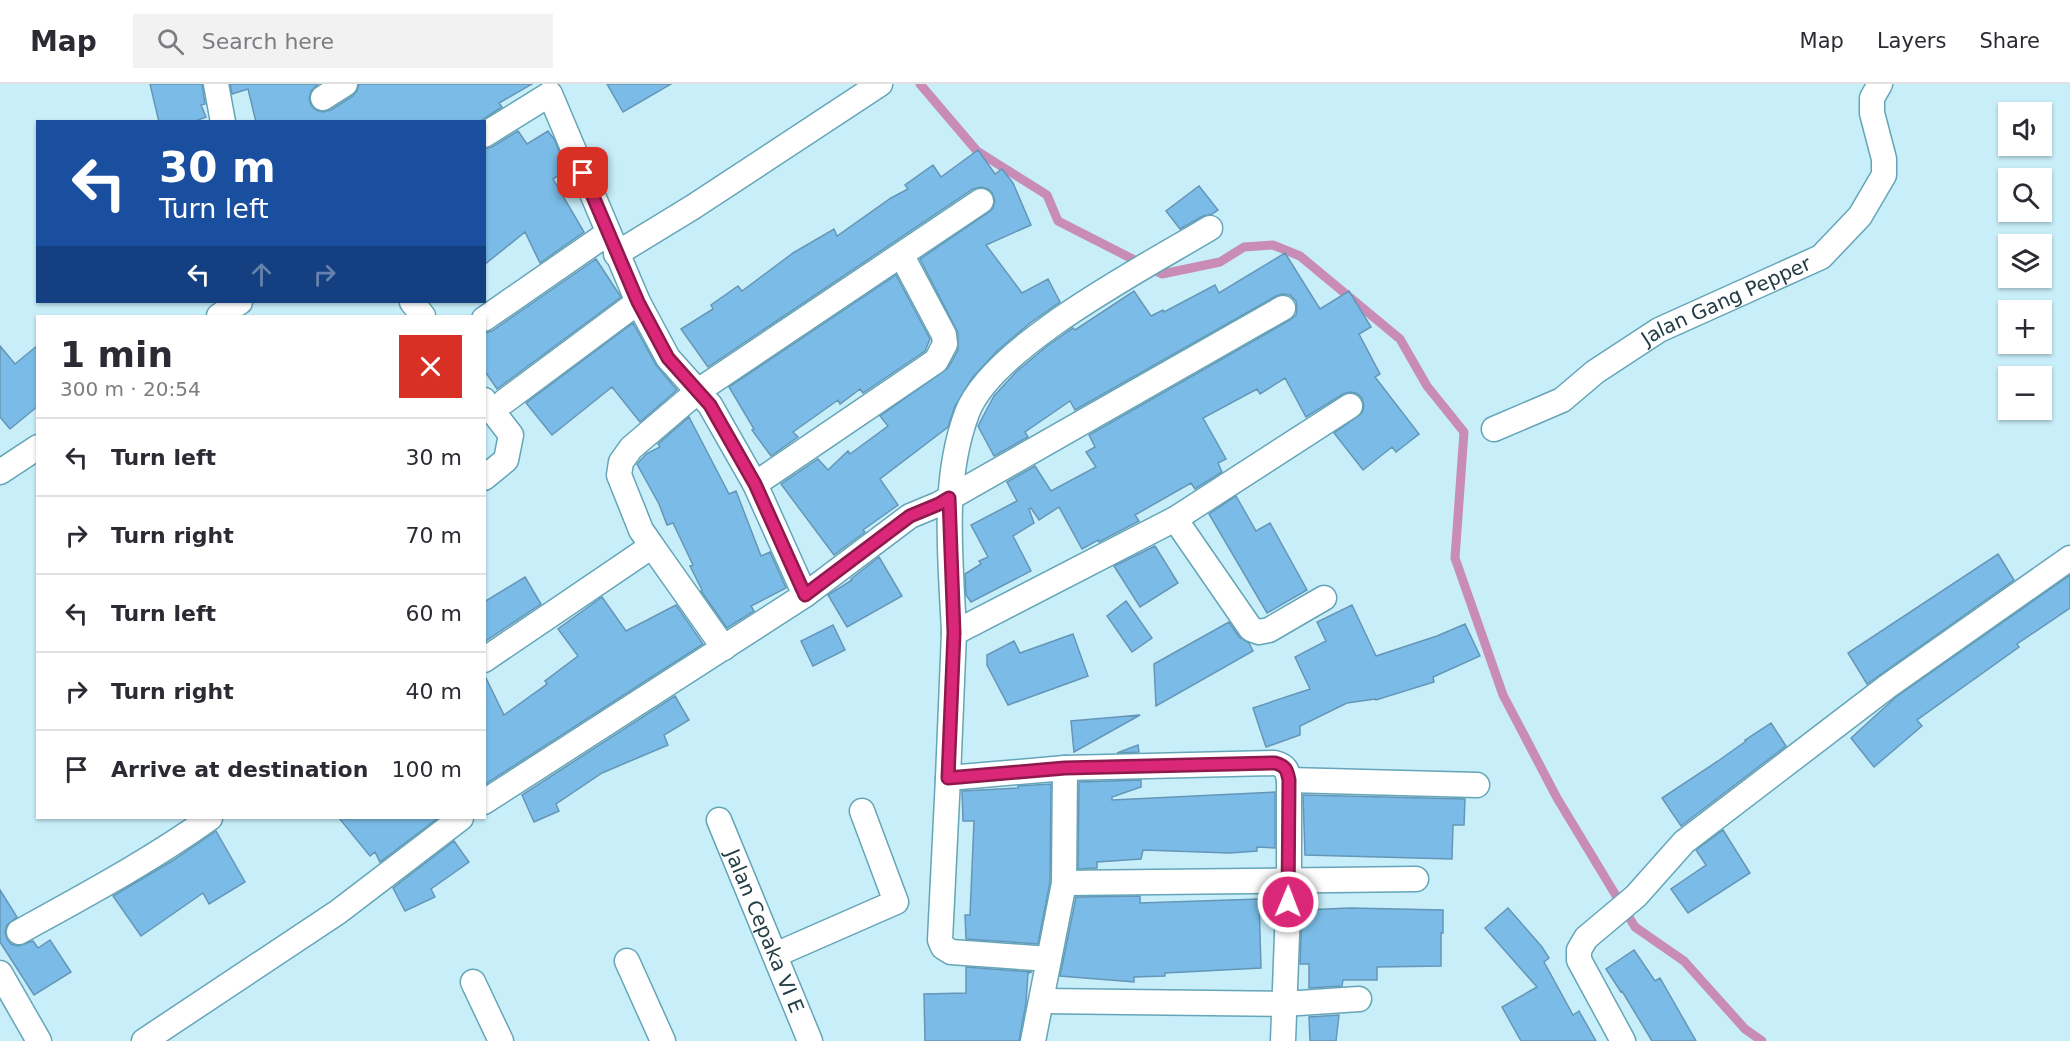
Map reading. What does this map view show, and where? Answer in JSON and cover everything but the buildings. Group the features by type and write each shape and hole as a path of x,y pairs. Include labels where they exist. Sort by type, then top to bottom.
{"street":[{"path":"216,84 223,120"},
{"path":"323,98 345,84"},
{"path":"486,318 612,243 693,207 880,84"},
{"name":"Jalan Gang Pepper","path":"1494,429 1562,400 1595,372 1659,330 1821,257 1860,216 1884,175 1884,159 1872,113 1872,98 1880,84"},
{"path":"486,134 553,87 612,243 638,302 668,358 710,405 755,484 805,595"},
{"path":"724,648 641,530 619,475 621,462 631,448 698,391 981,201"},
{"path":"1049,959 951,952 943,948 940,940 954,633 944,501 967,411 981,389 1004,364 1082,304 1210,228"},
{"path":"755,484 936,361 945,344 944,335 902,256"},
{"path":"486,476 506,460 511,435 495,400 638,302"},
{"path":"220,315 238,303"},
{"path":"413,303 422,315"},
{"path":"486,801 805,595 910,516 944,501 1283,308"},
{"path":"954,633 1175,519 1350,406"},
{"path":"0,472 36,448"},
{"path":"1175,519 1251,629 1259,632 1269,630 1324,598"},
{"path":"486,659 652,546"},
{"path":"1623,1041 1579,960 1579,950 1587,938 1636,896 1684,842 1888,686 2070,558"},
{"path":"948,778 1065,768 1275,763 1287,769 1289,780 1289,882 1282,1041"},
{"path":"1033,1041 1064,884 1065,768"},
{"path":"1289,780 1477,785"},
{"path":"775,955 896,902 862,811"},
{"path":"19,932 132,869 208,819"},
{"path":"144,1041 338,912 460,819"},
{"name":"Jalan Cepaka VI E","path":"719,820 810,1041"},
{"path":"1064,884 1416,879"},
{"path":"627,961 663,1041"},
{"path":"0,973 39,1041"},
{"path":"473,982 501,1041"},
{"path":"1042,1001 1284,1004 1359,999"}],"waterway":[{"path":"920,84 977,151 1047,195 1058,221 1162,274 1220,262 1244,247 1273,245 1300,256 1400,339 1427,386 1464,432 1455,558 1503,695 1557,798 1635,927 1684,961 1745,1029 1762,1041"}],"route":[{"path":"583,173 638,302 668,358 710,405 755,484 805,595 910,516 949,498 954,633 948,778 1065,768 1275,763 1282,765 1287,769 1289,780 1288,902"}]}
